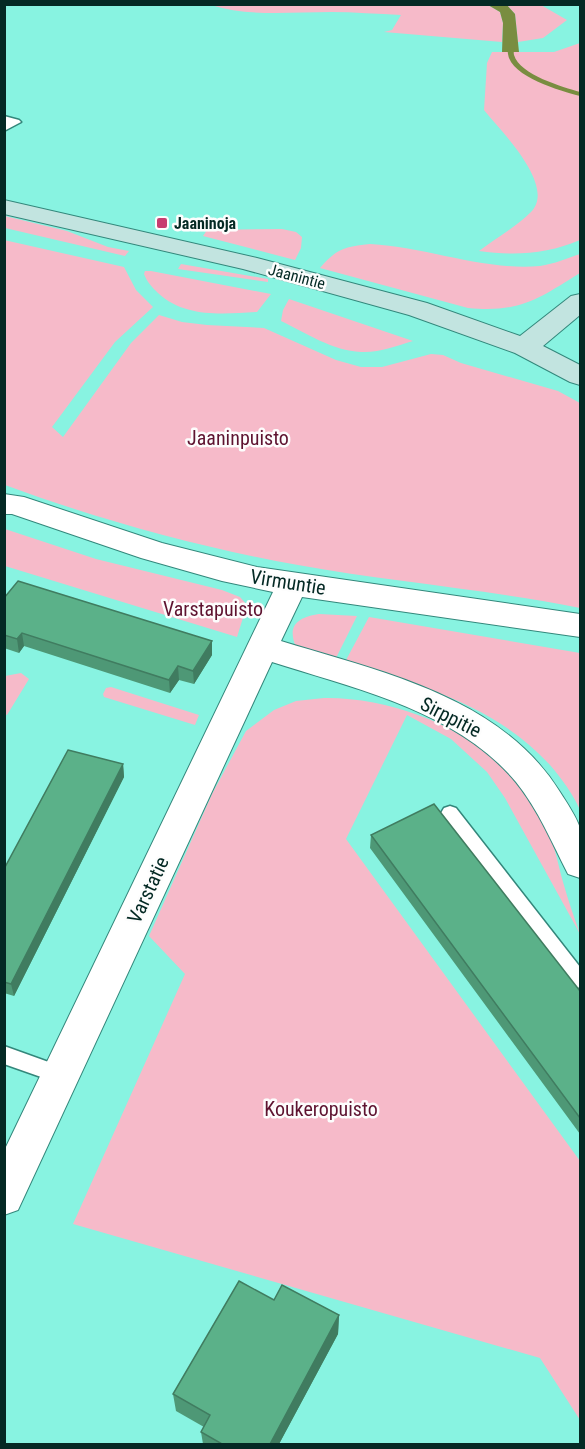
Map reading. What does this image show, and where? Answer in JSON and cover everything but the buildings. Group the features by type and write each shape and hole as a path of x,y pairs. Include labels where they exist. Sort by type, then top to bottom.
{"main road":[{"name":"Jaanintie","path":"4,207 248,263 350,290 471,326 524,346 580,376"},
{"path":"524,346 580,302"}],"street":[{"name":"Virmuntie","path":"4,504 14,504 87,530 224,571 292,585 580,625"},
{"name":"Varstatie","path":"4,1196 292,585"},
{"name":"Sirppitie","path":"262,646 429,703 482,730 527,771 565,832 580,864"}],"lane":[{"path":"4,119 15,122 4,128"},
{"path":"450,813 580,980"},
{"path":"4,1055 61,1075"}],"green space":[{"path":"211,5 488,5 500,12 503,23 502,42 384,32 392,30 401,15 255,12"},
{"path":"507,5 541,5 567,20 543,38 518,42 515,14"},
{"path":"580,43 580,240 531,253 479,251 531,212 537,201 537,188 532,174 513,144 484,110 487,63 492,52 554,52"},
{"path":"5,216 67,231 108,247 129,251 125,256 5,228"},
{"path":"282,229 296,232 302,237 301,248 295,260 203,236 207,230"},
{"name":"Jaaninpuisto","path":"4,240 124,267 136,290 153,307 115,342 52,427 63,437 131,343 159,315 182,322 264,328 336,360 361,367 382,367 431,354 443,355 461,363 558,391 580,403 580,608 333,571 223,550 77,510 5,485"},
{"path":"370,244 519,267 545,265 580,254 580,273 528,302 515,306 486,309 468,308 320,268 337,252 354,246"},
{"path":"181,264 268,279 268,282 178,269"},
{"path":"145,271 271,294 257,312 204,313 192,311 180,307 158,293 147,280"},
{"path":"289,299 413,341 374,351 361,352 340,348 320,341 281,321 283,310"},
{"name":"Varstapuisto","path":"5,529 96,559 222,590 240,597 247,605 237,637 5,566"},
{"path":"319,614 357,616 333,664 296,647 293,639 294,627 297,623 306,617"},
{"path":"369,617 580,653 580,810 567,787 550,765 528,744 505,727 481,712 428,689 345,662"},
{"path":"21,673 29,679 7,715 5,714 5,676"},
{"path":"111,687 199,715 195,725 104,697 106,688"},
{"name":"Koukeropuisto","path":"324,698 378,703 404,710 456,732 500,764 519,783 538,812 552,842 580,934 505,798 487,772 451,739 407,715 346,839 580,1161 580,1420 540,1358 73,1224 185,974 149,936 212,794 246,731 274,710 296,701"}],"shaded area":[{"path":"488,5 507,5 515,14 519,52 502,52 503,23 500,12"}],"waterway":[{"name":"Jaaninoja","path":"513,41 511,55 521,69 552,85 580,94"}],"place":[{"name":"Jaaninoja","path":"162,223"}]}
